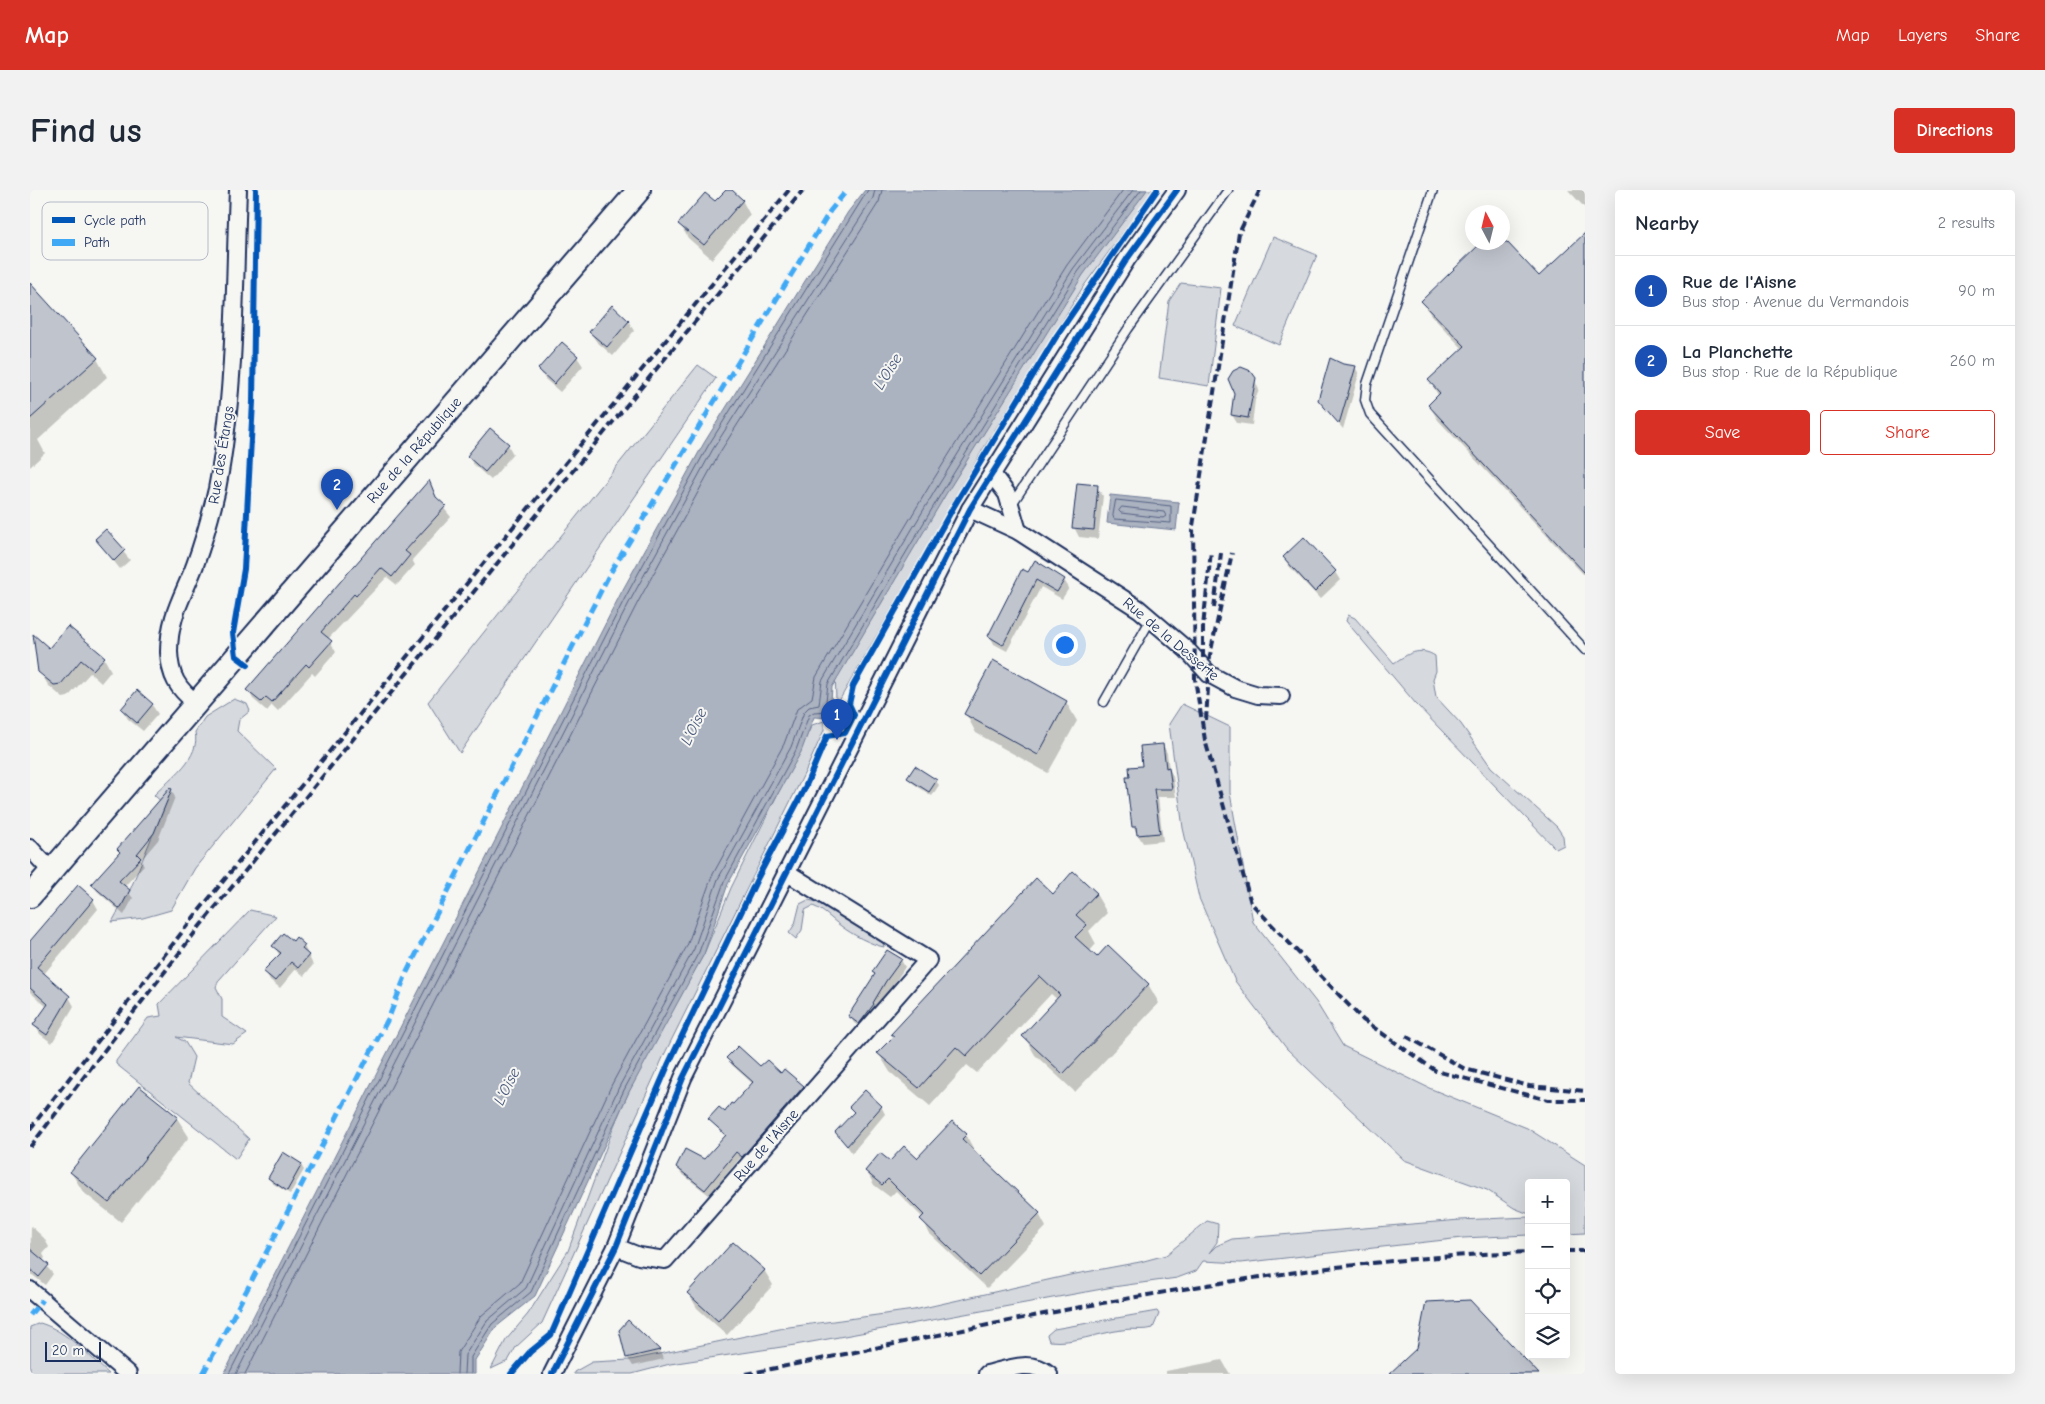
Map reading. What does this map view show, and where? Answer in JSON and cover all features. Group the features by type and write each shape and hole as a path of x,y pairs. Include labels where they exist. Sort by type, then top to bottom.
{"main road":[{"name":"Rue de la République","path":"30,896 639,190"}],"street":[{"name":"Rue des Étangs","path":"196,703 176,686 169,653 173,616 195,566 211,515 225,445 232,376 238,190"},
{"path":"552,1374 616,1247 683,1078 970,509 1128,259 1177,190"},
{"path":"992,474 1007,494 1018,531"},
{"name":"Rue de la Desserte","path":"970,509 1018,531 1140,609 1186,650 1209,674 1234,688 1258,695 1281,696"},
{"path":"30,848 51,871"},
{"name":"Rue de l'Aisne","path":"616,1247 639,1256 665,1260 928,960 786,872"},
{"path":"30,1290 128,1374"},
{"path":"987,1374 1026,1366 1042,1368 1049,1374"}],"lane":[{"path":"1010,505 1128,329 1228,190"},
{"path":"1433,190 1367,384 1365,400 1370,414 1585,650"},
{"path":"1104,702 1151,619"}],"shaded area":[{"path":"1132,190 1154,190 1083,287 983,449 839,701 836,700 835,671"},
{"path":"1273,237 1317,255 1279,345 1235,326"},
{"path":"1181,283 1221,288 1209,386 1159,378 1169,301"},
{"path":"698,365 716,378 460,753 428,702"},
{"path":"1348,615 1355,618 1394,663 1409,654 1419,651 1435,656 1436,671 1433,679 1436,697 1461,724 1491,767 1557,827 1563,836 1564,845 1556,849 1416,704 1346,621"},
{"path":"234,699 247,704 250,711 239,720 237,731 276,769 195,868 171,910 143,918 112,922 130,890 165,805 154,795 189,759 196,741 195,732 205,717"},
{"path":"1182,704 1230,727 1230,793 1253,922 1316,1002 1343,1046 1429,1088 1527,1128 1585,1165 1585,1233 1570,1234 1570,1179 1525,1179 1525,1212 1514,1208 1487,1190 1404,1160 1287,1049 1235,981 1199,898 1183,828 1169,724"},
{"path":"824,721 824,730 806,770 665,1053 542,1323 516,1347 508,1361 491,1369 506,1340 528,1314 568,1251 614,1126 639,1068 704,954 731,888 812,725"},
{"path":"808,900 818,902 883,943 884,947 856,936 813,906 805,910 802,930 796,939 789,933 795,924 800,904"},
{"path":"250,910 276,916 219,980 216,987 222,999 222,1017 247,1034 233,1044 176,1037 185,1042 194,1057 188,1083 249,1139 236,1159 116,1064 116,1061 148,1018 161,1016 159,1004"},
{"path":"1525,1217 1525,1235 1462,1238 1241,1263 1203,1261 1196,1271 1177,1278 1113,1287 795,1345 670,1364 632,1374 574,1374 574,1372 592,1362 630,1360 789,1327 914,1310 1070,1275 1140,1262 1166,1255 1207,1221 1218,1224 1217,1242 1209,1253 1216,1246 1232,1239 1460,1220"},
{"path":"1157,1311 1159,1314 1153,1328 1113,1331 1076,1340 1058,1342 1049,1341 1047,1335 1054,1329"},
{"path":"40,1323 68,1338 109,1374 30,1374 30,1327"}],"water":[{"name":"L'Oise","path":"865,190 1147,190 1083,275 946,494 832,687 831,701 835,709 831,718 814,717 801,752 728,884 704,954 629,1092 535,1296 496,1327 475,1360 475,1374 224,1374 621,593 704,443 848,212"},
{"path":"1110,495 1179,502 1176,530 1107,523"}],"building":[{"path":"726,190 732,190 743,200 704,245 678,224 705,193 715,201"},
{"path":"1585,233 1585,573 1428,405 1440,393 1428,380 1465,346 1421,301 1474,250 1510,250 1510,245 1539,276"},
{"path":"30,283 98,358 30,419"},
{"path":"612,305 629,321 607,347 589,332"},
{"path":"562,342 578,356 554,384 538,369"},
{"path":"1330,358 1343,364 1356,366 1339,424 1318,400"},
{"path":"1241,367 1251,371 1256,378 1248,418 1231,415 1234,393 1228,379 1233,371"},
{"path":"490,428 509,444 485,472 467,456"},
{"path":"429,480 436,497 446,506 405,551 410,555 392,577 381,568 356,596 354,594 321,632 332,641 309,667 306,664 272,702 266,697 261,702 246,690"},
{"path":"1077,483 1098,485 1094,530 1072,528"},
{"path":"106,529 125,550 114,561 95,539"},
{"path":"1304,537 1336,571 1315,592 1283,557"},
{"path":"1035,560 1065,579 1057,592 1036,580 1003,645 988,636 1022,569 1028,572"},
{"path":"68,626 105,657 93,670 81,660 61,684 54,685 38,672 33,634 49,648"},
{"path":"993,660 1067,701 1038,755 964,714"},
{"path":"137,690 153,704 137,723 121,709"},
{"path":"1163,744 1166,768 1169,767 1172,789 1154,789 1160,833 1137,835 1136,827 1132,827 1126,777 1130,777 1129,767 1142,766 1140,746"},
{"path":"915,766 937,780 929,792 907,778"},
{"path":"170,788 172,789 154,833 137,854 141,858 119,881 130,890 120,909 91,884 120,852 117,849"},
{"path":"1073,871 1097,893 1076,915 1087,925 1075,937 1097,957 1108,945 1149,984 1063,1074 1022,1036 1060,995 1040,976 966,1056 956,1047 919,1088 877,1053 894,1036 891,1034 1036,878 1053,894"},
{"path":"78,885 94,899 37,967 70,996 47,1035 33,1025 48,1004 30,988 30,941"},
{"path":"283,933 293,941 296,937 305,945 302,949 309,955 298,968 291,962 275,981 263,971 281,953 272,946"},
{"path":"887,950 902,959 859,1024 848,1016 875,974 872,972"},
{"path":"738,1046 760,1066 767,1060 781,1073 784,1069 804,1086 742,1157 736,1152 705,1190 676,1167 685,1149 704,1159 726,1135 708,1119 719,1107 725,1112 731,1103 733,1104 753,1082 726,1058"},
{"path":"139,1086 178,1117 109,1203 70,1172"},
{"path":"865,1090 882,1106 847,1146 835,1132 854,1112 849,1107"},
{"path":"952,1121 967,1134 962,1139 1040,1213 979,1276 920,1219 924,1215 888,1179 882,1185 865,1171 880,1153 890,1161 904,1146 917,1158"},
{"path":"283,1152 302,1164 287,1191 268,1178"},
{"path":"733,1242 765,1270 718,1321 687,1293"},
{"path":"30,1249 49,1265 39,1277 30,1269"},
{"path":"1470,1300 1539,1374 1389,1374 1417,1348 1426,1302"},
{"path":"628,1320 660,1350 626,1358 619,1330"}],"railway":[{"path":"30,1129 193,918 789,190"},
{"path":"30,1147 200,926 803,190"},
{"path":"1260,190 1239,233 1193,526 1195,679 1205,740 1251,903 1363,1020 1436,1071 1548,1100 1585,1100"},
{"path":"1203,670 1203,627 1211,551"},
{"path":"1214,608 1221,553"},
{"path":"1206,720 1210,655 1232,553"},
{"path":"1406,1036 1465,1069 1529,1086 1585,1091"},
{"path":"1570,1251 1585,1251"},
{"path":"746,1374 1037,1315 1233,1281 1331,1268 1430,1258 1525,1252"}],"marked path":[{"path":"203,1374 389,1017 407,972 609,575 830,211 847,190"},
{"path":"30,1315 42,1300"}],"cycle path":[{"path":"248,665 236,656 233,633 244,569 253,402 256,190"},
{"path":"511,1374 530,1352 551,1335 669,1063 758,877 804,790 827,736 845,733 854,715 849,704 853,686 954,506 1056,337 1157,190"},
{"path":"552,1374 616,1247 683,1078 970,509 1127,259 1177,190"}],"place":[{"name":"La Planchette","path":"337,510"},
{"name":"Rue de l'Aisne","path":"837,740"}]}
